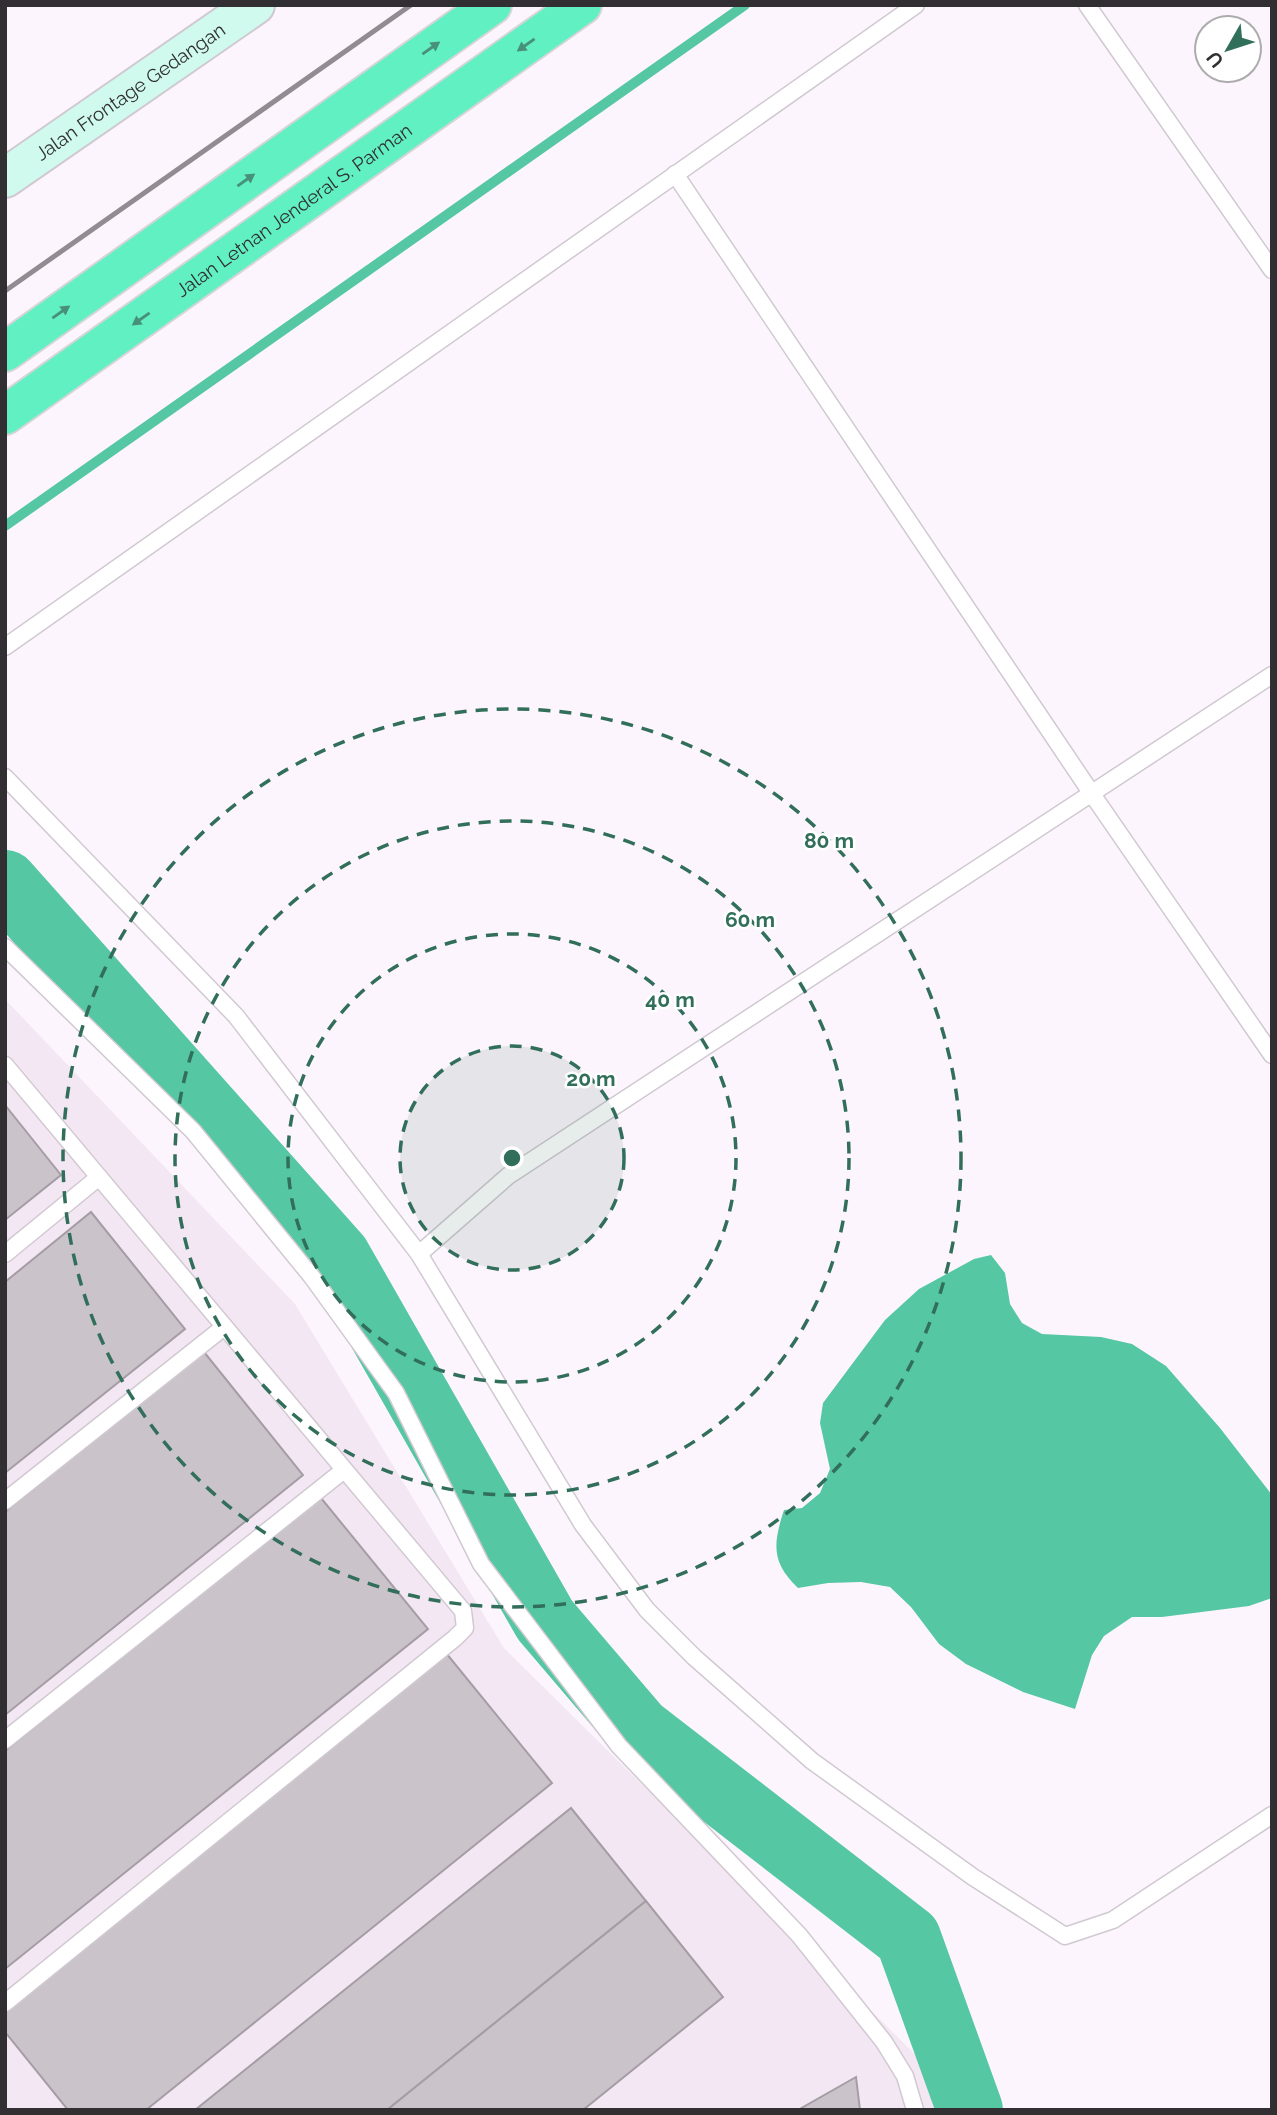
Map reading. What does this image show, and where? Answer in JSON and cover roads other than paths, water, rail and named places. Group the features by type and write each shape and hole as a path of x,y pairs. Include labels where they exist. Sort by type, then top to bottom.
{"highway":[{"path":"5,352 492,5"},
{"name":"Jalan Letnan Jenderal S. Parman","path":"5,415 582,5"}],"street":[{"name":"Jalan Frontage Gedangan","path":"5,178 255,5"}],"lane":[{"path":"5,647 916,5"},
{"path":"1087,5 1272,270"},
{"path":"676,174 1092,794 1272,1055"},
{"path":"419,1254 508,1176 1272,675"},
{"path":"5,777 236,1016 419,1254 583,1525 647,1610 694,1657 812,1761 1016,1906 1065,1936 1114,1920 1272,1815"},
{"path":"5,947 194,1131 312,1277 396,1393 481,1564 619,1745 799,1935 884,2042 905,2076 915,2110"},
{"path":"5,1065 463,1611 464,1628 455,1639 5,2003"},
{"path":"5,1254 99,1177"},
{"path":"5,1501 224,1326"},
{"path":"5,1740 344,1470"}],"waterway":[{"path":"5,526 745,5"},
{"path":"5,883 338,1257 545,1620 638,1729 908,1938 970,2110"}],"railway":[{"path":"5,291 411,5"}]}
